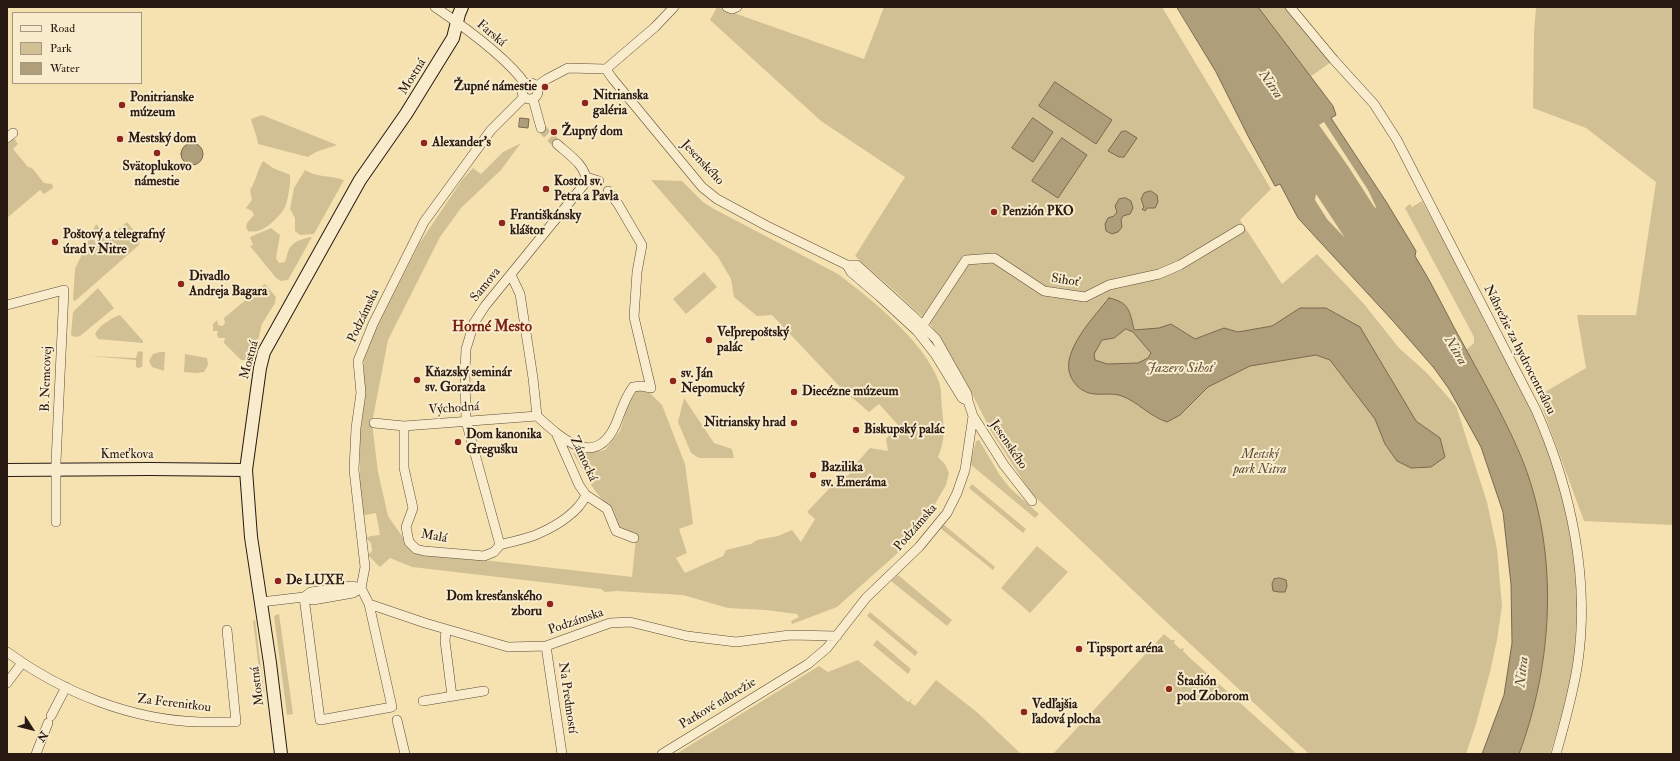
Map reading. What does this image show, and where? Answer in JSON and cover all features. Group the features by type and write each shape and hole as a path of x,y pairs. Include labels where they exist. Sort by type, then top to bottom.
{"street":[{"name":"Farská","path":"435,7 457,22 518,74 526,85"},
{"name":"Mostná","path":"281,754 270,663 251,537 246,470 254,405 264,352 360,180 414,102 454,37 462,7"},
{"path":"537,86 546,79 568,68 606,69 655,27 674,7"},
{"path":"727,7 732,9 737,7"},
{"name":"Nábrežie za hydrocentrálou","path":"1290,7 1334,60 1369,98 1390,127 1499,336 1536,410 1553,452 1562,481 1573,528 1579,571 1581,604 1577,667 1556,754"},
{"name":"Jesenského","path":"606,69 702,187 717,198 767,226 848,265 851,272 936,340 967,394 973,416 1004,465 1032,501"},
{"path":"537,86 532,83 526,85 521,90 529,98 541,128"},
{"path":"529,98 537,95 537,86"},
{"name":"Podzámska","path":"361,588 365,567 354,470 356,428 361,393 358,361 373,324 424,222 491,130 529,98"},
{"path":"557,144 581,167 586,177 599,181"},
{"name":"Samova","path":"500,544 466,421 466,349 474,323 485,306 583,187 586,177"},
{"path":"511,276 520,294 533,378 537,416 557,434 574,446 588,448 597,446 606,439 614,426 626,396 633,387 641,386 651,388 634,317 636,272 642,245 618,204 608,191"},
{"name":"Sihoť","path":"920,328 966,260 994,258 1044,291 1085,297 1109,285 1159,274 1180,265 1240,228"},
{"name":"B. Nemcovej","path":"7,305 64,290 56,470 56,522"},
{"name":"Východná","path":"374,423 404,426 537,416"},
{"name":"Podzámska","path":"788,677 822,655 866,598 931,534 947,513 957,493 964,470 973,416"},
{"name":"Malá","path":"404,426 404,468 413,508 406,527 408,542 416,549 424,551 484,556 494,552 500,544"},
{"name":"Zámocká","path":"557,434 579,485 586,495 607,509 616,530 634,538"},
{"name":"Kmeťkova","path":"7,470 246,470"},
{"name":"Zámocká","path":"500,544 539,534 553,527 571,513 583,501 586,495"},
{"path":"260,602 304,597 311,592 351,586 361,588 369,604 392,707 320,720 304,597"},
{"name":"Podzámska","path":"369,604 446,630 508,647 546,646 610,623 630,622 687,636 736,642 790,635 837,636"},
{"name":"Za Ferenitkou","path":"7,652 22,663 66,687 101,703 161,718 199,722 236,722 227,630"},
{"path":"446,630 445,641 452,696"},
{"name":"Na Predmostí","path":"546,646 562,754"},
{"path":"7,683 22,663"},
{"name":"Parkové nábrežie","path":"662,754 788,677"},
{"path":"36,754 66,687"},
{"path":"423,701 484,691"},
{"path":"397,720 405,754"}],"green space":[{"name":"Mestský park Nitra","path":"717,7 864,59 884,7 1162,7 1271,189 1240,220 1282,284 1317,254 1364,304 1399,348 1426,372 1456,406 1487,502 1497,549 1502,606 1490,672 1466,754 1309,754 1161,617 1031,493 991,431 966,382 931,325 855,256 905,177 821,121 710,20"},
{"path":"1258,7 1285,7 1331,62 1310,77"},
{"path":"1536,7 1673,7 1673,525 1584,521 1538,396 1586,368 1577,315 1636,315 1656,182 1586,128 1533,108 1534,33"},
{"path":"262,115 337,145 318,151 308,157 258,144 251,119"},
{"path":"14,138 18,144 13,149 28,167 32,168 44,183 52,184 53,188 44,194 40,190 7,218 7,142"},
{"path":"521,143 501,170 461,208 440,237 388,340 372,423 378,472 388,516 413,552 632,577 636,537 618,528 608,507 593,488 573,453 582,454 605,450 620,431 629,401 637,390 650,393 662,405 685,464 693,524 679,529 687,553 676,558 685,573 723,556 726,550 751,544 757,540 778,536 792,530 801,542 815,519 807,512 843,474 848,476 853,467 870,448 888,451 886,439 899,426 879,404 869,412 843,390 772,315 757,316 734,297 731,279 718,257 651,180 682,181 703,202 714,209 838,274 851,284 896,322 922,351 939,382 944,433 938,457 945,464 949,473 946,485 923,525 909,543 837,607 792,624 791,621 799,617 797,614 766,610 728,608 683,595 617,591 605,592 601,589 412,567 390,558 380,567 368,555 372,551 371,543 366,538 380,535 376,513 360,516 360,435 364,398 364,360 375,331 419,244 462,180 473,168 481,174 503,152"},
{"path":"263,161 273,168 290,175 290,182 285,207 279,216 270,225 253,232 248,231 246,227 247,223 254,215 252,211 246,208 252,200 250,190"},
{"path":"305,170 310,173 344,180 314,234 300,235 295,231 295,218 290,209 294,188"},
{"path":"1422,201 1518,383 1546,443 1563,495 1569,523 1576,580 1576,636 1569,686 1550,754 1519,754 1531,719 1545,647 1547,610 1546,574 1542,538 1535,502 1525,466 1513,436 1466,350 1474,343 1474,337 1405,208 1410,204 1412,207"},
{"path":"127,222 140,238 139,245 75,301 73,300 75,269 96,224 109,238"},
{"path":"271,228 280,235 276,258 279,263 285,262 289,249 293,244 302,239 312,237 288,280 281,281 276,278 250,246 253,245 250,237"},
{"path":"704,272 717,287 686,314 673,299"},
{"path":"265,284 276,297 275,303 262,324 252,360 241,360 224,343 225,338 219,338 217,336 218,331 213,331 213,324 217,320 218,325 223,326 225,323 224,318"},
{"path":"98,288 114,308 80,336 75,337 71,335 73,312"},
{"path":"120,315 143,341 143,343 98,339 95,334 99,328 109,320"},
{"path":"138,351 143,352 142,367 138,368 136,367 136,360 88,356 136,358"},
{"path":"165,352 164,371 152,367 149,361 153,354"},
{"path":"185,354 207,358 208,365 204,372 184,372"},
{"path":"684,398 714,443 732,449 734,458 699,458 691,453 678,422"},
{"path":"979,440 999,474 1010,488 1039,514 1035,518 970,464 976,441"},
{"path":"972,484 1026,529 1023,533 969,488"},
{"path":"943,524 995,567 993,570 940,528"},
{"path":"1037,546 1068,572 1030,613 1001,588"},
{"path":"898,575 952,620 947,626 891,581"},
{"path":"870,612 918,652 915,656 867,616"},
{"path":"279,614 293,714 287,715 274,616"},
{"path":"255,620 264,693 262,693 253,621"},
{"name":"Štadión pod Zoborom","path":"1164,634 1171,640 1175,640 1174,643 1180,649 1184,648 1183,651 1190,658 1297,754 1053,754"},
{"path":"877,640 911,669 908,674 873,645"},
{"path":"858,660 908,702 913,698 910,702 915,706 936,680 978,713 1021,754 676,754 819,666 828,672"}],"water":[{"name":"Nitra","path":"1177,7 1258,7 1333,106 1336,115 1331,118 1387,203 1416,251 1415,256 1512,435 1524,464 1535,499 1543,535 1547,572 1545,647 1539,683 1519,754 1482,754 1504,695 1512,643 1511,584 1503,512 1481,447 1449,389 1434,368 1298,218 1280,184 1275,186 1216,72"},
{"path":"1055,82 1112,120 1096,144 1039,106"},
{"path":"520,118 529,119 528,128 519,127"},
{"path":"1033,118 1053,132 1033,162 1012,148"},
{"path":"1126,131 1137,138 1124,157 1119,157 1108,151 1121,132"},
{"path":"1062,138 1087,155 1058,198 1032,181"},
{"path":"192,143 200,146 203,154 200,162 192,165 184,162 181,154 184,146"},
{"path":"1151,191 1157,195 1158,202 1155,208 1147,208 1145,211 1142,209 1144,207 1141,199 1144,193"},
{"path":"1126,198 1131,201 1133,208 1130,214 1123,216 1121,220 1122,227 1118,232 1112,234 1106,231 1105,224 1108,218 1114,216 1117,212 1115,206 1119,199"},
{"name":"Jazero Sihoť","path":"1109,298 1121,302 1128,308 1134,330 1159,328 1171,324 1195,339 1224,328 1238,332 1272,326 1300,308 1326,308 1360,327 1416,421 1440,438 1445,457 1431,467 1411,468 1397,461 1385,444 1375,419 1330,360 1316,355 1250,366 1208,387 1180,415 1167,422 1122,396 1114,394 1093,394 1086,392 1078,387 1071,377 1069,367 1070,357 1074,346 1087,325","holes":["1126,329 1133,332 1151,353 1148,358 1138,363 1107,364 1095,360 1094,354 1102,340 1114,338"]},
{"path":"1280,578 1286,580 1287,586 1285,592 1273,591 1272,584 1274,579"}],"pier":[{"path":"1324,122 1368,190 1376,207 1375,208 1319,125"},
{"path":"1316,194 1345,238 1327,219 1315,200"}],"tunnel":[{"path":"541,128 557,144"}],"place":[{"name":"Župné námestie","path":"545,87"},
{"name":"Nitrianska galéria","path":"585,103"},
{"name":"Ponitrianske múzeum","path":"122,105"},
{"name":"Župný dom","path":"554,132"},
{"name":"Mestský dom","path":"120,139"},
{"name":"Alexander's","path":"424,143"},
{"name":"Svätoplukovo námestie","path":"157,153"},
{"name":"Kostol sv. Petra a Pavla","path":"546,189"},
{"name":"Penzión PKO","path":"994,212"},
{"name":"Františkánsky kláštor","path":"502,223"},
{"name":"Poštový a telegrafný úrad v Nitre","path":"55,242"},
{"name":"Divadlo Andreja Bagara","path":"181,284"},
{"name":"Veľprepoštský palác","path":"709,340"},
{"name":"Kňazský seminár sv. Gorazda","path":"417,380"},
{"name":"sv. Ján Nepomucký","path":"673,381"},
{"name":"Diecézne múzeum","path":"794,392"},
{"name":"Nitriansky hrad","path":"794,423"},
{"name":"Biskupský palác","path":"856,430"},
{"name":"Dom kanonika Gregušku","path":"458,442"},
{"name":"Bazilika sv. Emeráma","path":"813,475"},
{"name":"De LUXE","path":"278,581"},
{"name":"Dom kresťanského zboru","path":"550,604"},
{"name":"Tipsport aréna","path":"1079,649"},
{"name":"Štadión pod Zoborom","path":"1169,689"},
{"name":"Vedľajšia ľadová plocha","path":"1024,712"}],"district":[{"name":"Horné Mesto","path":"492,328"}]}
